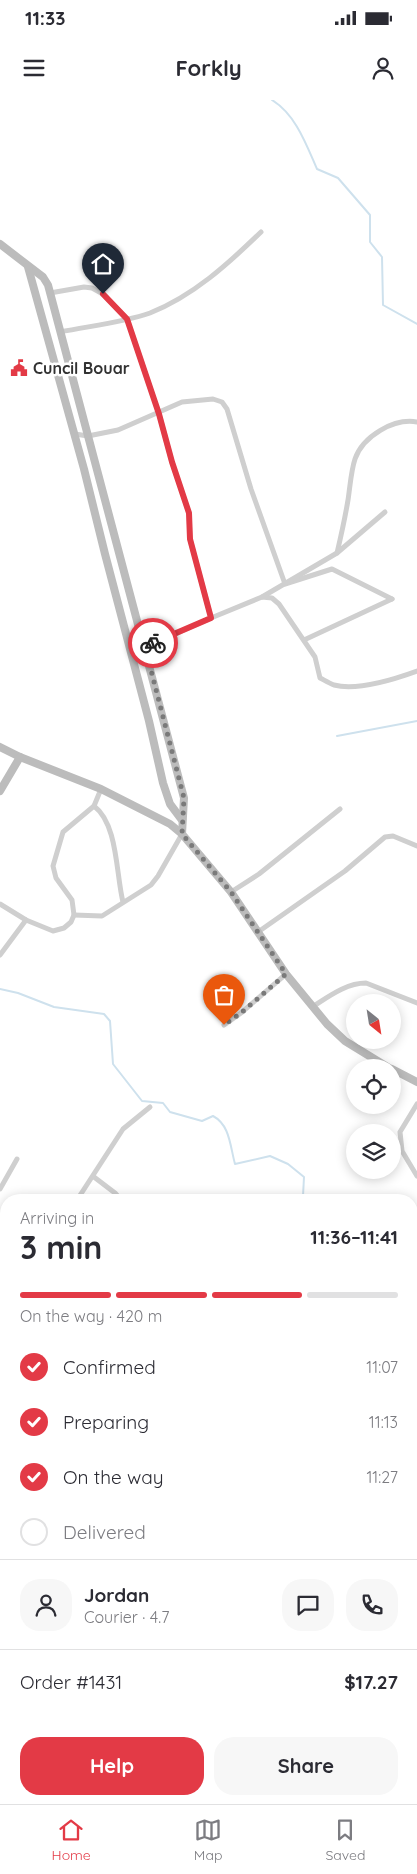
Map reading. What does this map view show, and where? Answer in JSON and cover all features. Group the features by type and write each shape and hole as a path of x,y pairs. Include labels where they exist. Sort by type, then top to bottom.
{"main road":[{"path":"0,244 42,277 48,285 184,798 182,834"},
{"path":"28,267 75,434 132,653 158,762 170,804 182,820"},
{"path":"57,372 70,369"},
{"path":"149,721 163,718"},
{"path":"0,747 101,790 170,824 182,834 231,892 286,974 312,1007 345,1041 374,1059"},
{"path":"0,791 20,757"},
{"path":"401,1074 417,1082"}],"street":[{"path":"60,332 127,319 150,312 194,289 236,256 261,232"},
{"path":"50,293 84,287 92,288 103,294 127,319 159,414 189,513 190,539 211,618"},
{"path":"75,434 88,436 118,430 159,414 182,402 213,399 222,402 227,409 251,489 285,584"},
{"path":"337,553 355,458 364,443 373,435 398,423 417,422"},
{"path":"132,653 262,597 337,553 385,512"},
{"path":"285,584 332,569 392,598 304,640"},
{"path":"262,597 272,598 279,604 315,657 320,678 332,684 344,686 370,684 417,671"},
{"path":"0,904 26,920 53,931 64,928 71,922 74,915 72,900 56,878 53,866 63,832 94,806 101,790"},
{"path":"94,806 101,811 108,826 117,862 123,902"},
{"path":"231,892 259,874 340,809"},
{"path":"74,915 102,916 151,885 182,834"},
{"path":"258,932 345,871 385,837 393,836 417,846"},
{"path":"0,955 26,920"},
{"path":"224,1025 241,1013 286,974"},
{"path":"312,1007 344,988 358,983 366,983 417,1003"},
{"path":"417,1104 400,1132 402,1151 417,1176"},
{"path":"81,1194 122,1128 150,1107"},
{"path":"0,1189 17,1159"},
{"path":"94,1176 117,1194"}],"waterway":[{"path":"272,100 294,122 317,169 338,178 370,215 370,242 382,257 383,305 417,324"},
{"path":"337,736 417,721"},
{"path":"0,989 18,993 54,1007 104,1014 110,1021 113,1064 142,1101 163,1103 170,1112 202,1121 213,1116 219,1120 226,1130 235,1164 270,1156 288,1164 304,1177 303,1194"}],"way so far":[{"path":"153,643 145,647 184,798 182,834 231,892 286,974 266,993 224,1025"}],"place":[{"name":"Cuncil Bouar","path":"19,368"}],"route":[{"path":"103,294 127,319 159,414 189,513 190,539 211,618 153,643"}]}
